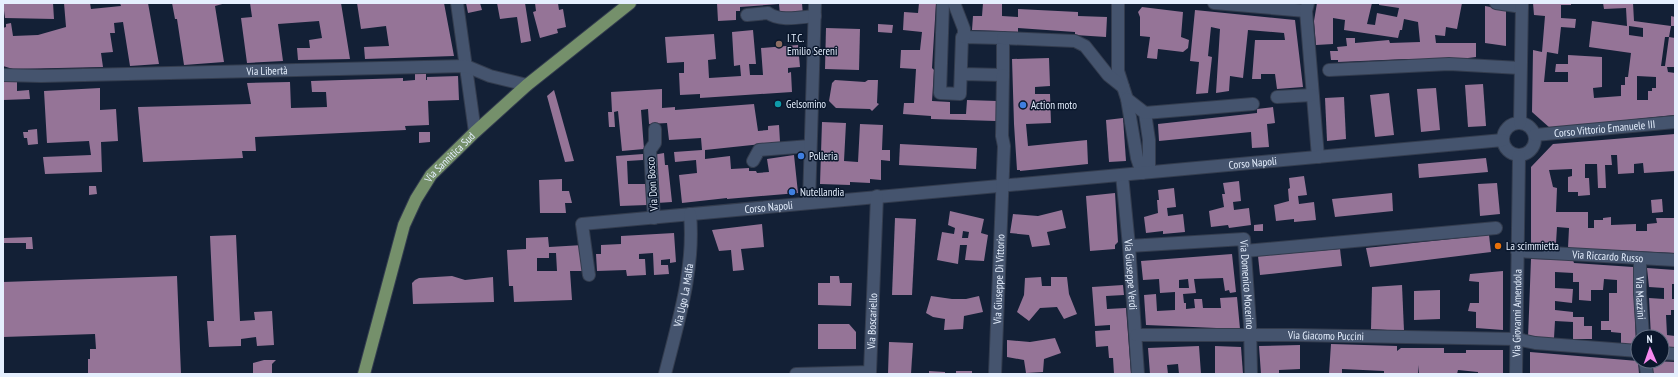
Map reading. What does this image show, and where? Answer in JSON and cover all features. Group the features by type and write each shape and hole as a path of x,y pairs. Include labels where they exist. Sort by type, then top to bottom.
{"main road":[{"name":"Via Sannitica Sud","path":"364,374 404,225 416,199 431,175 475,132 527,85 630,3"}],"street":[{"path":"457,3 475,132"},
{"path":"809,203 816,3"},
{"path":"943,3 940,93 960,94 962,74 962,37 964,37 964,29 954,3"},
{"path":"1118,3 1118,71 1127,99 1137,158 1145,173"},
{"path":"1214,3 1307,7 1312,95 1318,156"},
{"path":"1496,3 1522,5 1520,123"},
{"path":"747,15 768,13 774,18 815,16"},
{"path":"964,37 1075,41 1085,46 1108,75 1123,87"},
{"path":"1003,38 1003,185"},
{"path":"1329,70 1449,64 1520,68"},
{"name":"Via Libertà","path":"3,75 41,76 466,66 490,76 527,85"},
{"path":"962,74 1003,75"},
{"path":"1277,97 1312,95"},
{"path":"1127,99 1146,113 1253,104"},
{"path":"1145,173 1149,140 1146,113"},
{"name":"Corso Vittorio Emanuele III","path":"1535,135 1675,122"},
{"path":"1520,123 1529,126 1535,135 1536,140 1532,150 1524,155 1519,156 1509,153 1503,145 1503,135 1509,126 1520,123"},
{"name":"Via Don Bosco","path":"654,218 650,150 655,143 655,129"},
{"name":"Corso Napoli","path":"589,275 582,224 1502,140"},
{"path":"753,161 759,150 810,146"},
{"name":"Via Giovanni Amendola","path":"1516,374 1519,156"},
{"name":"Via Giuseppe Verdi","path":"1122,175 1129,246 1138,374"},
{"name":"Via Giuseppe Di Vittorio","path":"995,374 1003,185"},
{"name":"Via Boscariello","path":"796,374 870,372 877,196"},
{"name":"Via Ugo La Malfa","path":"665,374 688,276 691,256 690,214"},
{"path":"1245,251 1496,228"},
{"name":"Via Domenico Mocerino","path":"1129,246 1244,239 1250,325 1249,335 1251,374"},
{"name":"Via Riccardo Russo","path":"1517,252 1675,260"},
{"name":"Via Mazzini","path":"1640,258 1640,294 1642,329"},
{"name":"Via Giacomo Puccini","path":"1136,335 1517,339 1535,343 1630,350"}],"building":[{"path":"3,3 53,3 54,19 5,18"},
{"path":"64,3 90,3 91,9 121,6 120,3 148,3 159,64 130,66 123,22 114,23 115,33 110,33 113,52 101,53 103,67 13,69 3,66 3,28 6,27 6,24 11,23 13,36 38,35 66,27"},
{"path":"172,3 226,3 215,6 224,62 184,65 177,19 175,19"},
{"path":"250,3 341,3 350,59 298,60 297,48 310,48 309,40 322,38 319,21 278,24 283,61 247,63 241,18 252,17"},
{"path":"357,3 444,3 454,56 365,59 364,47 389,46 386,26 361,29"},
{"path":"466,3 480,3 482,10 468,13"},
{"path":"497,3 525,3 531,41 521,43 517,17 500,19"},
{"path":"535,3 558,3 559,10 563,9 566,27 557,29 558,33 540,38 533,12 536,11"},
{"path":"717,3 802,3 803,16 780,15 779,4 740,7 740,11 736,11 736,20 718,21"},
{"path":"919,3 936,3 932,68 934,70 932,101 950,102 950,114 966,114 967,100 997,101 996,121 931,119 931,116 903,114 904,103 914,103 916,69 900,68 901,50 920,50 922,32 903,30 904,12 918,13"},
{"path":"983,3 1002,3 1002,16 1018,17 1018,9 1078,12 1078,16 1107,17 1106,37 1075,35 1075,32 1018,28 1018,35 1000,34 1000,31 972,30 973,16 982,16"},
{"path":"1317,3 1372,3 1367,24 1375,25 1377,13 1397,17 1399,8 1379,5 1379,3 1462,3 1457,29 1446,27 1445,36 1435,35 1436,43 1476,43 1476,57 1468,59 1406,59 1338,62 1338,60 1331,60 1330,51 1338,51 1337,47 1347,46 1346,38 1355,38 1355,43 1389,40 1390,43 1420,42 1418,22 1404,19 1402,30 1400,30 1398,38 1344,30 1345,20 1333,18 1333,44 1316,45 1314,21"},
{"path":"1533,3 1571,3 1571,5 1561,5 1561,18 1576,19 1575,28 1561,27 1558,54 1547,52 1544,82 1568,82 1568,72 1555,72 1556,64 1568,64 1568,55 1602,57 1602,87 1593,88 1594,98 1621,96 1621,85 1625,85 1625,77 1628,77 1631,53 1589,47 1592,21 1627,26 1626,8 1604,9 1603,3 1633,3 1634,21 1671,26 1669,37 1675,38 1675,67 1667,67 1668,72 1675,73 1675,115 1550,128 1532,112 1533,50 1542,52 1545,16 1534,15","holes":["1629,26 1643,28 1643,37 1629,35","1665,37 1669,37 1665,66 1661,66","1637,76 1656,77 1656,88 1652,88 1652,91 1648,91 1648,100 1637,100"]},
{"path":"1485,6 1506,10 1506,46 1485,43"},
{"path":"1142,7 1183,12 1181,37 1189,40 1188,48 1183,52 1158,49 1157,59 1147,58 1150,37 1140,36 1140,17 1138,12"},
{"path":"1195,10 1295,20 1303,87 1277,89 1275,74 1261,74 1261,79 1252,79 1255,40 1285,40 1284,33 1248,30 1243,78 1230,76 1229,91 1216,93 1220,29 1211,27 1208,56 1212,57 1208,93 1196,94 1199,62 1190,61"},
{"path":"1671,16 1675,17 1675,26 1671,26"},
{"path":"878,24 893,25 892,33 878,32"},
{"path":"826,28 860,29 859,70 825,69"},
{"path":"753,30 756,64 749,64 750,75 763,75 761,48 798,45 800,67 788,68 788,73 791,72 792,92 700,98 700,94 680,95 679,73 684,73 684,62 667,63 665,37 714,34 716,59 708,60 709,78 741,76 740,65 734,66 732,32"},
{"path":"1049,58 1050,86 1035,87 1035,94 1050,94 1051,123 1026,124 1028,146 1087,140 1088,164 1020,171 1017,170 1012,59"},
{"path":"415,72 426,72 426,80 427,77 458,76 459,100 428,101 429,125 405,126 406,130 255,137 256,151 242,151 243,158 143,162 138,107 251,104 247,83 290,82 291,108 327,107 326,92 312,92 311,81 403,78 403,81 415,80"},
{"path":"835,80 865,82 868,80 878,80 877,103 879,104 872,111 870,109 836,108 829,101 832,83"},
{"path":"3,82 17,82 17,91 29,90 30,99 3,100"},
{"path":"1483,84 1486,126 1468,127 1465,85"},
{"path":"100,88 100,110 116,109 118,141 101,142 102,172 45,174 43,157 91,155 89,141 47,143 44,91"},
{"path":"1436,88 1440,130 1421,132 1417,89"},
{"path":"662,89 662,108 675,107 675,110 754,104 758,131 768,130 768,126 779,125 780,142 705,150 705,159 730,156 731,169 749,168 749,171 756,171 757,173 769,172 767,159 794,155 798,193 682,203 679,175 697,173 696,160 675,162 674,152 702,150 701,138 669,140 667,123 649,124 648,109 641,110 644,149 622,151 618,111 614,112 615,127 609,127 608,112 612,112 611,92"},
{"path":"554,90 574,161 565,162 547,96"},
{"path":"1389,93 1394,135 1375,137 1370,95"},
{"path":"1344,97 1346,139 1327,141 1325,98"},
{"path":"1273,107 1275,123 1267,124 1269,147 1252,148 1251,132 1159,141 1158,124 1257,113 1257,109"},
{"path":"1123,118 1126,161 1109,162 1106,120"},
{"path":"822,122 846,123 844,161 858,162 860,124 883,125 882,150 890,150 890,161 881,160 881,180 870,179 870,183 850,182 850,185 820,184"},
{"path":"37,129 38,144 28,145 27,138 24,138 23,132"},
{"path":"419,132 430,132 430,142 419,143"},
{"path":"1675,134 1675,171 1644,173 1643,163 1634,164 1634,173 1618,174 1617,155 1611,155 1612,165 1605,165 1606,188 1598,188 1597,164 1585,164 1585,178 1589,178 1590,195 1578,196 1578,192 1568,192 1568,177 1572,176 1572,169 1549,170 1553,187 1557,188 1556,212 1588,212 1588,228 1594,228 1594,220 1603,220 1603,218 1611,217 1611,225 1636,224 1636,231 1647,231 1647,224 1657,223 1656,218 1675,218 1675,253 1568,248 1569,228 1557,227 1556,243 1552,243 1552,246 1531,244 1531,167 1553,144"},
{"path":"900,144 977,148 976,169 899,165"},
{"path":"664,153 665,165 668,165 672,202 657,203 653,155"},
{"path":"643,154 643,160 627,161 628,184 647,184 647,205 620,206 616,156"},
{"path":"1486,158 1488,172 1419,178 1418,164"},
{"path":"1304,176 1307,195 1298,196 1299,204 1314,202 1316,220 1294,222 1294,219 1276,221 1274,205 1289,201 1289,178"},
{"path":"562,179 562,191 569,191 572,203 565,203 566,213 540,213 539,180"},
{"path":"1239,181 1241,201 1233,202 1234,210 1249,208 1251,225 1229,228 1228,225 1211,227 1209,211 1224,207 1222,194 1225,194 1223,183"},
{"path":"1497,183 1500,214 1480,216 1478,184"},
{"path":"89,186 96,186 97,194 89,195"},
{"path":"1174,188 1176,207 1167,208 1168,216 1183,214 1185,232 1163,234 1163,231 1146,233 1144,217 1158,213 1158,190"},
{"path":"1115,193 1118,242 1115,245 1115,249 1090,251 1086,196"},
{"path":"1392,193 1393,211 1335,217 1332,199"},
{"path":"1662,199 1663,212 1652,213 1651,200"},
{"path":"1062,210 1066,228 1047,232 1050,245 1032,247 1029,235 1010,233 1013,214 1038,216"},
{"path":"950,211 984,219 981,233 988,235 984,261 965,260 967,245 960,245 958,264 937,260 942,232 954,234 955,228 948,225","holes":["963,231 969,232 968,238 962,238"]},
{"path":"895,218 916,219 912,295 892,295"},
{"path":"762,224 764,247 741,249 744,270 733,271 731,250 719,251 712,230"},
{"path":"1263,224 1263,231 1254,231 1254,225"},
{"path":"674,233 676,262 670,263 670,259 661,260 661,265 668,265 669,274 654,275 653,253 639,254 639,259 645,259 646,275 627,276 626,270 597,271 596,254 601,254 601,245 621,244 621,236"},
{"path":"236,235 240,321 255,320 254,312 272,311 274,345 257,346 256,337 241,339 241,346 209,347 207,321 214,321 210,236"},
{"path":"1489,235 1491,252 1370,267 1366,248"},
{"path":"32,237 33,249 26,249 26,243 4,243 4,238"},
{"path":"548,237 549,247 583,245 584,271 570,271 572,300 514,302 513,286 509,286 507,250 526,249 526,238","holes":["549,253 556,253 557,271 537,271 537,258 549,258"]},
{"path":"1340,249 1342,266 1260,275 1258,256"},
{"path":"1232,254 1236,292 1230,293 1229,290 1225,291 1223,278 1194,279 1196,293 1183,294 1186,309 1195,308 1194,299 1202,299 1203,308 1221,308 1220,298 1237,297 1240,329 1146,325 1144,295 1156,294 1157,311 1175,310 1175,292 1160,293 1159,279 1143,280 1141,261","holes":["1188,279 1189,288 1179,288 1179,280"]},
{"path":"1531,259 1573,260 1574,263 1633,267 1635,329 1630,329 1630,345 1621,344 1621,333 1611,332 1611,330 1601,330 1601,321 1609,321 1609,293 1617,293 1617,280 1604,279 1603,290 1591,290 1591,301 1579,300 1579,282 1573,282 1573,273 1555,272 1555,288 1573,289 1572,303 1555,301 1555,310 1573,312 1573,317 1584,317 1584,326 1592,326 1592,339 1573,339 1573,322 1555,321 1554,338 1528,338"},
{"path":"1647,268 1675,270 1675,284 1672,284 1672,299 1675,299 1675,310 1671,310 1671,315 1666,315 1667,329 1651,329 1649,298 1664,299 1664,288 1649,287"},
{"path":"1503,271 1503,330 1476,328 1476,312 1468,311 1470,303 1479,303 1479,282 1469,281 1470,274"},
{"path":"177,276 181,374 88,374 90,349 96,349 95,334 3,337 3,282"},
{"path":"452,276 465,280 493,277 494,302 413,304 412,283 415,280 419,278"},
{"path":"830,276 839,276 840,283 852,283 851,306 818,305 818,283 830,283"},
{"path":"1041,277 1042,286 1051,286 1051,277 1067,277 1069,294 1077,314 1064,319 1057,307 1040,308 1029,321 1017,312 1024,295 1025,278"},
{"path":"1123,285 1124,295 1106,296 1107,309 1126,308 1131,374 1114,374 1113,358 1109,358 1108,346 1096,347 1095,331 1110,330 1110,325 1095,326 1092,287"},
{"path":"1402,285 1404,331 1371,329 1372,287"},
{"path":"1440,290 1440,319 1414,320 1414,291"},
{"path":"931,296 966,299 979,296 983,312 964,316 963,329 944,330 945,319 933,317 926,313"},
{"path":"818,324 849,324 856,332 856,349 818,349"},
{"path":"1670,335 1675,336 1675,348 1670,348"},
{"path":"1055,338 1061,353 1044,359 1043,372 1026,373 1024,360 1007,357 1007,340 1030,342"},
{"path":"889,342 913,343 911,374 888,374"},
{"path":"1331,344 1397,346 1397,351 1401,348 1444,348 1444,353 1466,353 1466,350 1503,350 1503,374 1478,374 1478,372 1458,370 1457,374 1419,374 1419,365 1418,374 1384,374 1384,371 1342,369 1342,374 1329,374"},
{"path":"1300,345 1300,369 1279,370 1279,374 1261,374 1259,346"},
{"path":"1199,346 1201,374 1179,374 1178,364 1167,365 1168,374 1150,374 1148,348"},
{"path":"1215,346 1241,347 1243,374 1215,374"},
{"path":"1530,352 1630,360 1630,369 1639,369 1639,374 1530,374"},
{"path":"264,360 276,360 272,364 272,374 253,374 253,363"},
{"path":"1670,362 1675,362 1675,374 1653,374 1653,369 1670,369"},
{"path":"929,371 945,372 945,374 929,374"},
{"path":"956,371 972,371 972,374 956,374"}],"place":[{"name":"I.T.C. Emilio Sereni","path":"779,44"},
{"name":"Gelsomino","path":"778,104"},
{"name":"Action moto","path":"1023,105"},
{"name":"Polleria","path":"801,156"},
{"name":"Nutellandia","path":"792,192"},
{"name":"La scimmietta","path":"1498,246"}]}
